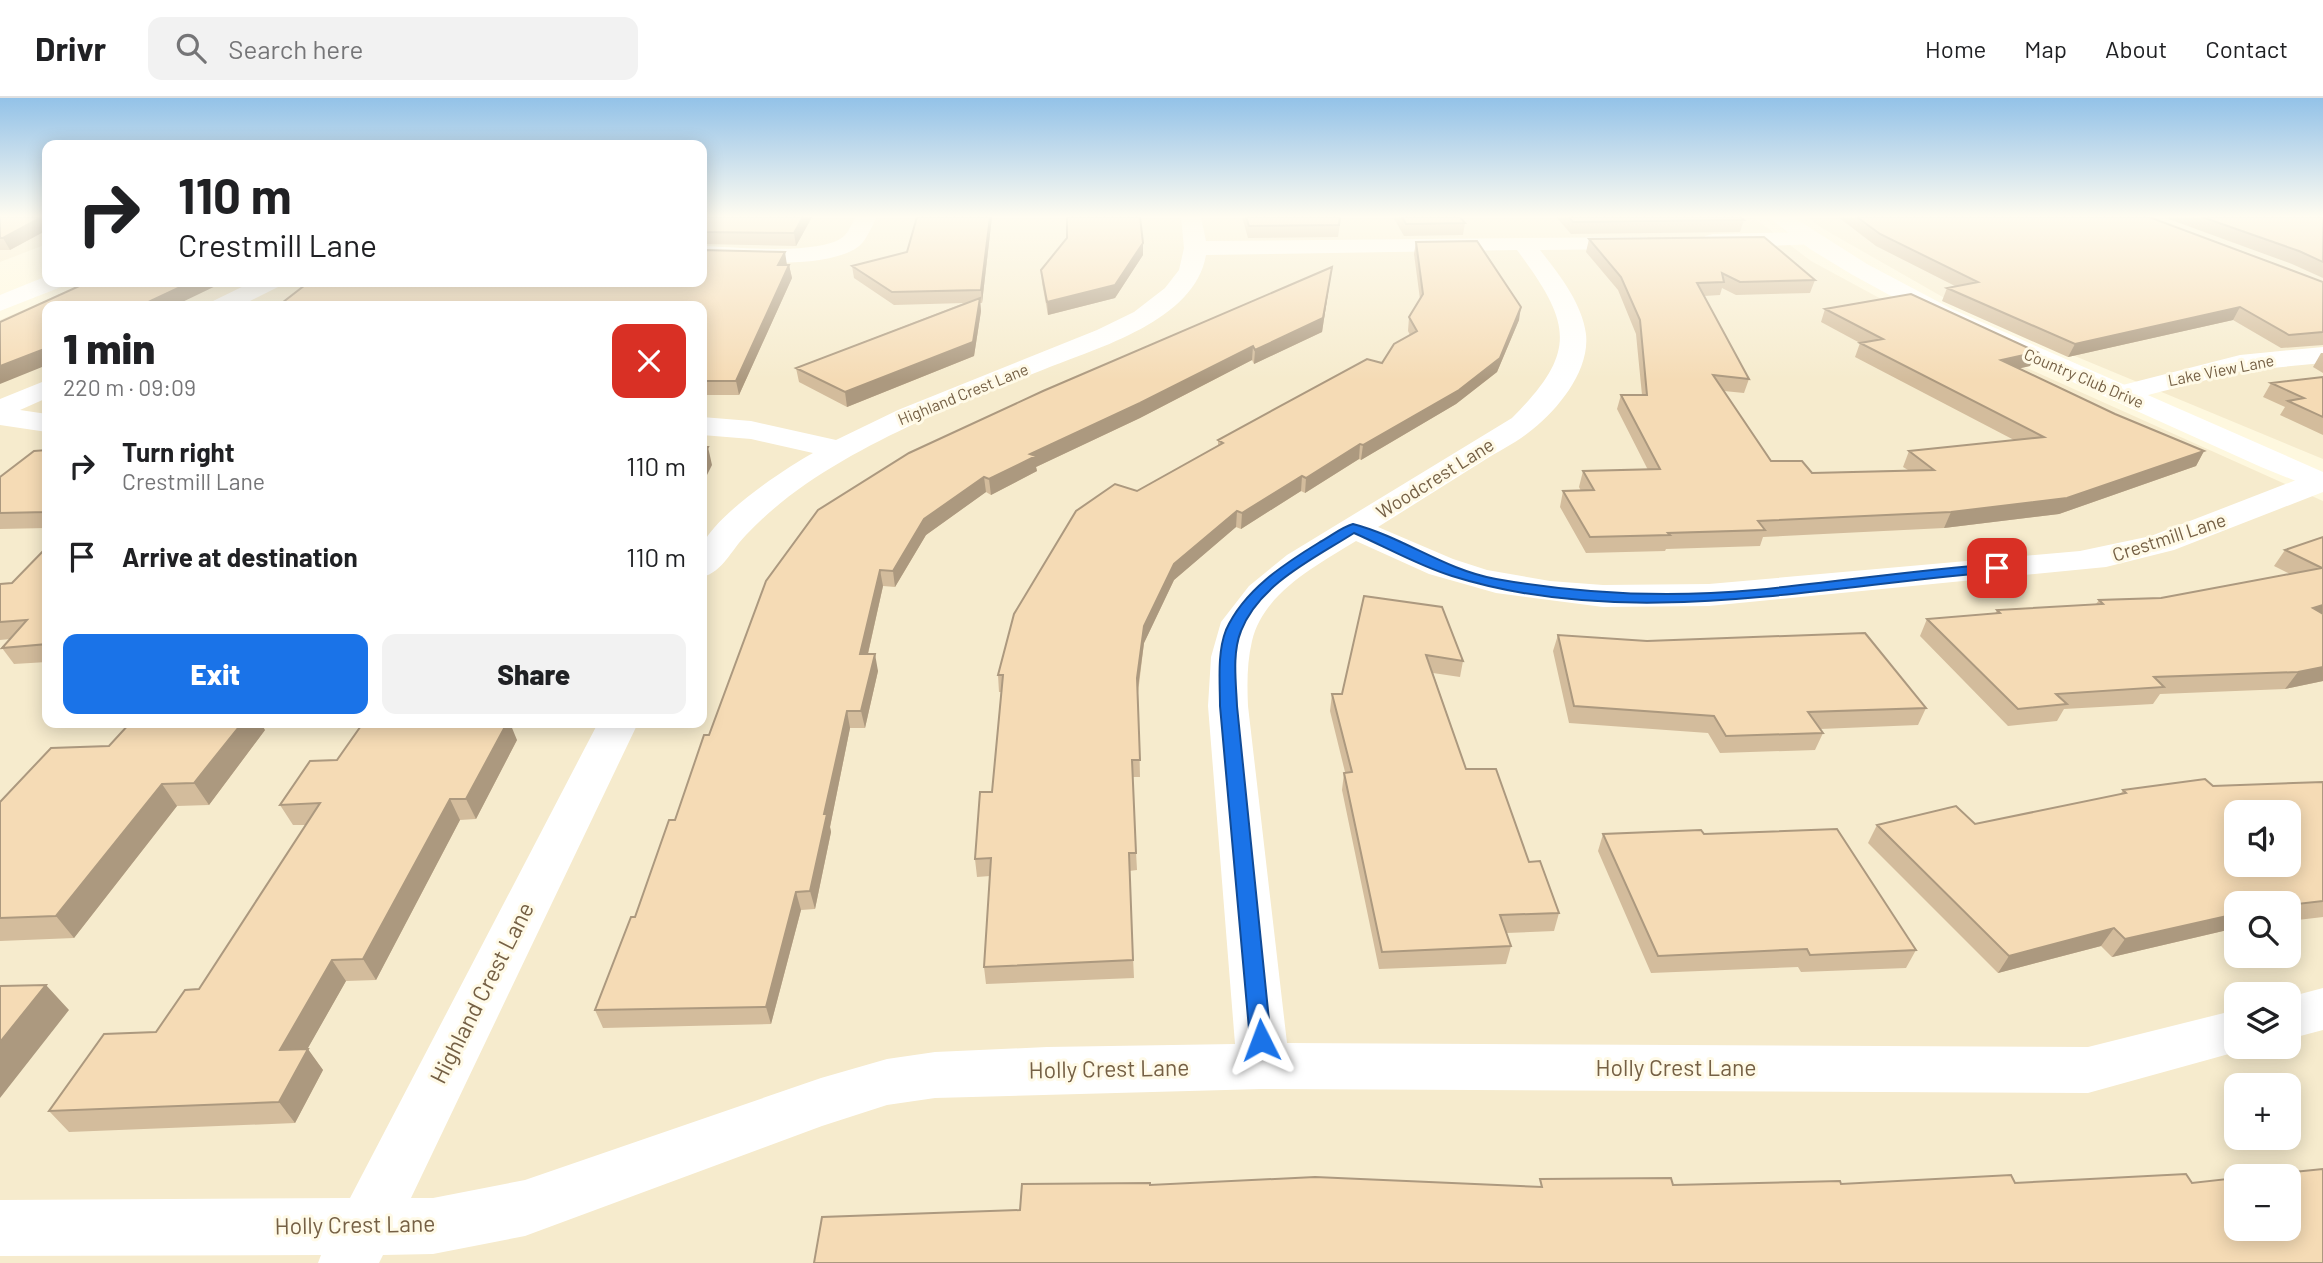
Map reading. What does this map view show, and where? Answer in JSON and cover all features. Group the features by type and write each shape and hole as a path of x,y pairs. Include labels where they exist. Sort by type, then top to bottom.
{"street":[{"name":"Highland Crest Lane","path":"707,561 715,549 756,509 796,477 884,425 1103,337 1164,302 1189,271"},
{"name":"Woodcrest Lane","path":"1262,1066 1257,985 1228,706 1228,666 1233,631 1266,586 1298,562 1522,424 1548,401 1564,376 1575,330 1555,285 1545,271"},
{"name":"Country Club Drive","path":"1863,271 2006,345 2322,483"},
{"path":"0,304 42,287"},
{"path":"232,301 260,287"},
{"name":"Lake View Lane","path":"2121,394 2240,363 2323,355"},
{"path":"0,409 42,390"},
{"path":"0,416 42,422"},
{"path":"707,426 773,433 841,450"},
{"name":"Crestmill Lane","path":"1353,528 1454,572 1494,583 1589,596 1709,597 1924,574 2095,560 2173,539 2322,483"},
{"name":"Highland Crest Lane","path":"357,1245 616,728"},
{"path":"2301,1015 2323,1009"},
{"name":"Holly Crest Lane","path":"0,1228 357,1245 433,1226 525,1208 821,1102 887,1082 934,1075 1262,1066 2088,1070 2224,1035"}],"shaded area":[{"path":"707,271 1830,271 1920,320 2323,501 2323,1263 0,1263 0,320 42,302 42,728 707,728 707,301 44,301 76,287 707,287"},
{"path":"1898,271 2323,271 2323,459 2022,334 1948,300"}],"building":[{"path":"707,271 786,271 736,381 707,381 707,301 284,301 303,287 707,287"},
{"path":"860,271 983,271 981,290 892,292"},
{"path":"1041,271 1124,271 1115,285 1047,302"},
{"path":"1322,271 1331,271 1323,318 1255,350 1253,346 1030,454 1036,456 989,479 984,477 924,519 893,571 880,570 860,654 875,654 861,711 847,711 810,891 796,892 766,1007 595,1010 631,917 635,917 669,820 675,820 704,735 709,735 766,581 818,510 909,453 1043,391"},
{"path":"1420,271 1497,271 1521,307 1500,358 1459,390 1363,445 1360,444 1306,478 1302,476 1242,513 1237,511 1174,564 1144,626 1137,678 1140,760 1132,760 1136,853 1129,853 1133,960 984,967 991,858 975,859 980,792 992,792 1003,675 998,675 1014,614 1076,511 1115,484 1137,491 1223,443 1218,440 1367,359 1382,363 1394,344 1417,331 1409,317 1423,294"},
{"path":"1616,271 1805,271 1815,280 1740,282 1722,273 1724,282 1697,283 1749,379 1713,375 1771,461 1802,461 1812,473 1934,470 1909,451 2044,437 1860,343 1883,339 1825,309 1911,294 2037,352 2001,360 2115,414 2204,451 2067,498 1951,512 1758,521 1765,530 1590,537 1563,491 1594,490 1583,471 1660,469 1621,395 1647,395 1640,320"},
{"path":"1956,271 2295,271 2323,282 2323,332 2289,335 2240,307 2075,344 1947,288 1978,282"},
{"path":"77,287 180,287 151,301 46,301"},
{"path":"980,298 973,342 845,392 796,368"},
{"path":"42,303 42,350 0,366 0,322"},
{"path":"2323,377 2323,417 2288,401 2304,398 2271,383"},
{"path":"42,450 42,512 0,513 0,477 34,451"},
{"path":"2323,537 2323,605 2313,608 2323,614 2323,667 2298,672 2154,677 2164,687 2056,694 2067,704 2018,709 1927,619 2000,613 1997,610 2103,604 2099,600 2161,598 2322,568 2285,550"},
{"path":"42,552 42,644 2,648 27,620 0,622 0,584 12,583"},
{"path":"1364,596 1442,607 1463,661 1426,655 1466,769 1496,769 1529,862 1540,861 1559,913 1500,915 1511,946 1382,952 1344,773 1352,772 1332,694 1342,694"},
{"path":"1865,633 1926,708 1808,712 1823,733 1726,736 1714,716 1574,706 1558,635 1647,641"},
{"path":"125,728 238,728 194,783 162,784 56,916 0,918 0,802 51,748 109,746"},
{"path":"359,728 504,728 466,799 450,799 363,959 332,960 280,1050 308,1049 279,1102 49,1111 104,1034 156,1032 185,990 199,989 320,803 280,805 310,761 337,760"},
{"path":"2205,779 2213,786 2323,782 2323,901 2301,904 2301,891 2224,891 2224,917 2125,939 2114,928 2009,956 1877,825 1956,806 1975,824 2126,793 2123,790"},
{"path":"1837,829 1916,950 1810,955 1807,949 1658,956 1603,834 1701,830 1704,834"},
{"path":"46,985 0,1042 0,986"},
{"path":"2323,1169 2323,1263 814,1263 822,1217 1020,1210 1022,1184 1150,1185 1315,1177 1542,1187 1540,1179 1671,1178 1673,1185 1840,1181 1841,1184 2011,1175 2015,1183 2186,1174 2192,1183 2224,1179 2224,1241 2301,1241 2301,1171"}],"route":[{"path":"1261,1040 1228,706 1228,666 1233,631 1247,609 1266,586 1298,562 1353,528 1454,572 1494,583 1589,596 1698,597 1754,594 1997,568"}]}
